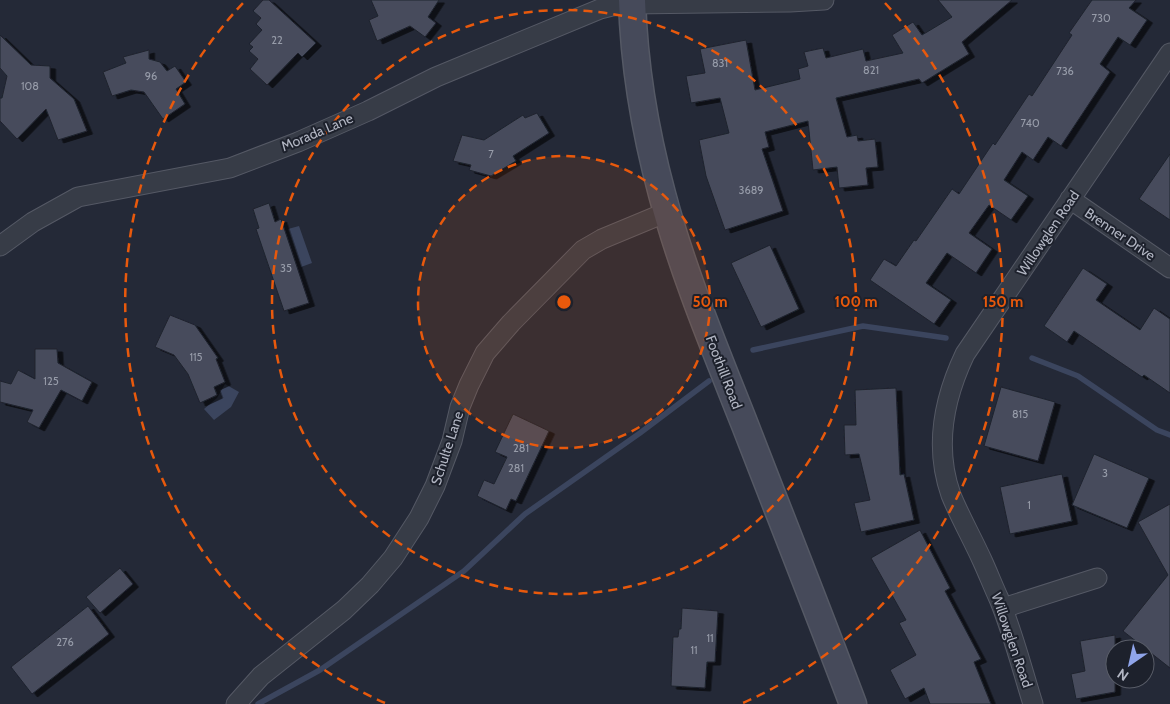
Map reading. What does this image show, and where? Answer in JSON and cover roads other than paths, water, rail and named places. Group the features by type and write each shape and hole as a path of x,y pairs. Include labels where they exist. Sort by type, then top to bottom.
{"main road":[{"name":"Foothill Road","path":"632,2 636,55 650,144 667,212 716,350 853,704"}],"street":[{"name":"Morada Lane","path":"0,246 33,222 78,197 230,168 298,142 368,111 436,77 612,6 632,2 790,2 824,0"},
{"name":"Willowglen Road","path":"1033,704 1003,608 951,493 943,454 943,422 947,399 965,354 1170,53"},
{"name":"Brenner Drive","path":"1070,200 1170,268"},
{"name":"Schulte Lane","path":"236,704 261,676 344,610 370,585 393,558 419,518 435,486 452,442 460,407 485,353 511,323 583,250 602,239 667,212"},
{"path":"1003,608 1097,578"}],"water":[{"path":"299,226 312,263 301,267 288,229"},
{"path":"225,384 239,392 231,407 214,420 204,409 217,398"}],"waterway":[{"path":"753,350 863,326 946,338"},
{"path":"1032,358 1078,376 1157,430 1170,435"},
{"path":"258,704 320,670 464,571 525,514 640,433 709,381"}]}
